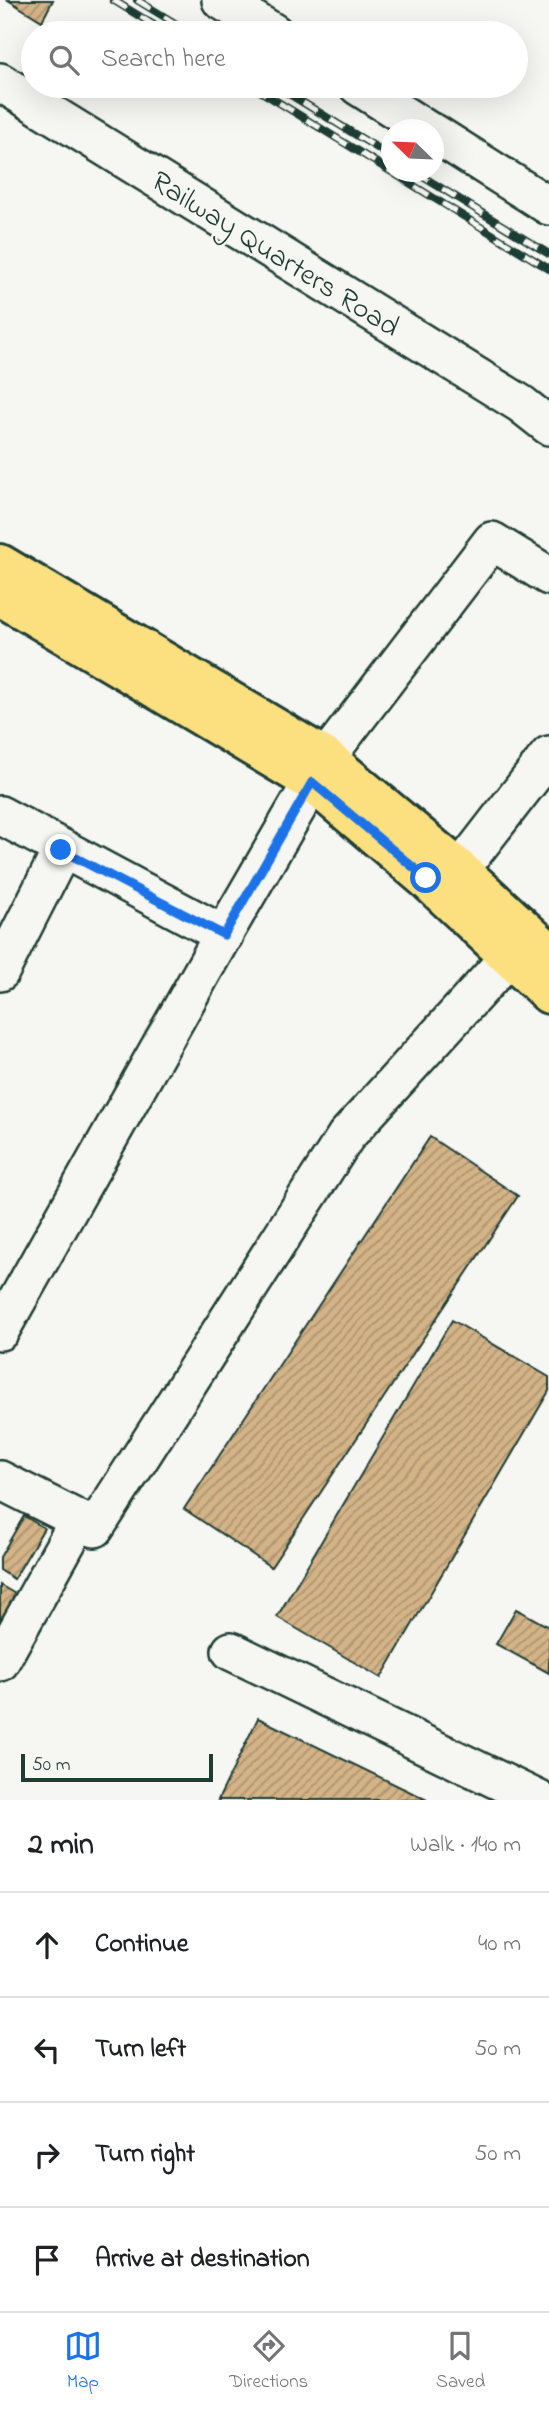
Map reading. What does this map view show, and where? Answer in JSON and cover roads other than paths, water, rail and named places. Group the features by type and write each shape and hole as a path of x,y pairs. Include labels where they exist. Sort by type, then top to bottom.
{"main road":[{"path":"0,564 319,770 460,870 549,952"},
{"path":"0,596 319,770 426,878 549,994"}],"street":[{"path":"221,0 255,21"},
{"name":"Railway Quarters Road","path":"0,82 21,95"},
{"name":"Railway Quarters Road","path":"26,98 521,404 549,426"},
{"path":"377,98 410,119"},
{"path":"444,140 549,206"},
{"path":"0,1331 10,1289 224,935 319,770 492,541 549,576"},
{"path":"460,870 549,755"},
{"path":"0,815 224,935"},
{"path":"0,972 61,850"},
{"path":"0,1480 95,1528 346,1136 509,957"},
{"path":"0,1662 79,1520"},
{"path":"231,1651 539,1800"}],"railway":[{"path":"113,0 147,21"},
{"path":"137,0 171,21"},
{"path":"271,98 549,269"},
{"path":"296,98 381,150"},
{"path":"431,182 549,254"}]}
